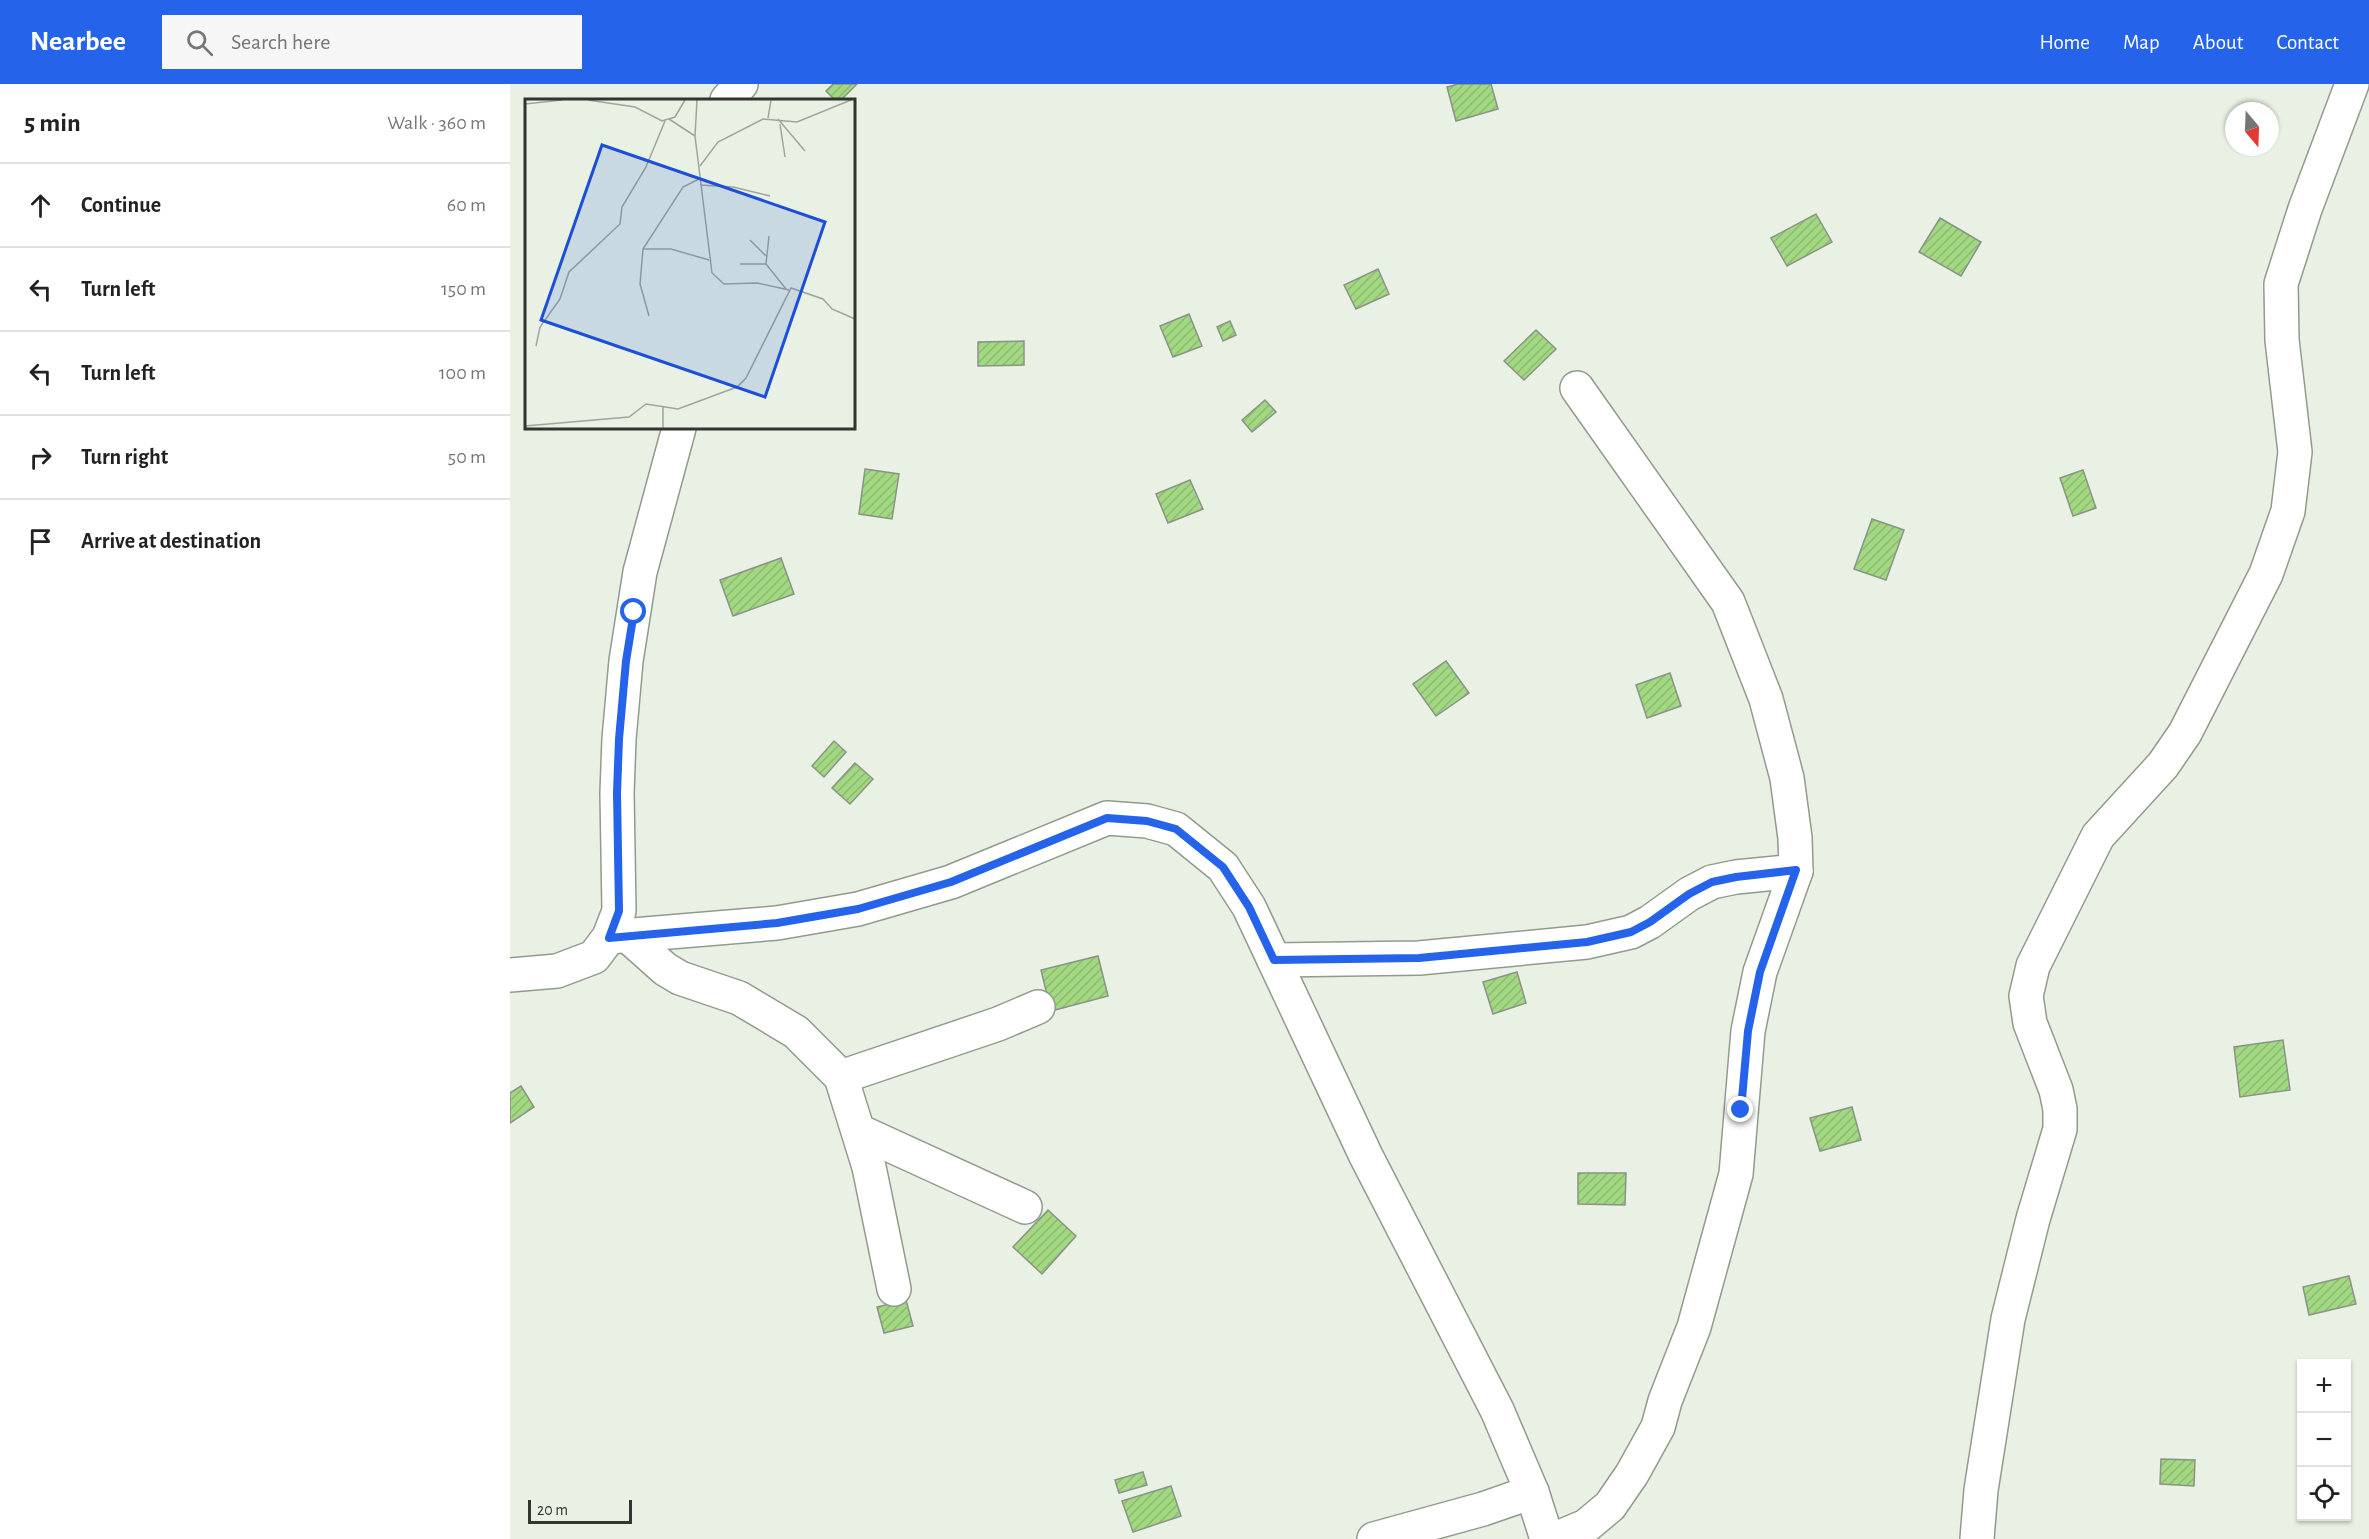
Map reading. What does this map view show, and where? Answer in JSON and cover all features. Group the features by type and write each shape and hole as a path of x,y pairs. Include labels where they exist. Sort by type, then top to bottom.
{"street":[{"path":"728,99 741,84"},
{"path":"1977,1539 1981,1490 2008,1319 2033,1219 2060,1130 2060,1109 2056,1090 2030,1023 2026,996 2032,966 2098,836 2163,765 2185,733 2266,574 2288,511 2295,452 2282,340 2281,284 2304,209 2352,84"},
{"path":"1555,1539 1586,1526 1610,1506 1632,1474 1658,1427 1665,1401 1694,1327 1736,1174 1748,1031 1760,972 1796,870 1795,837 1787,778 1766,699 1728,602 1577,388"},
{"path":"618,937 617,793 626,661 640,572 679,429"},
{"path":"510,975 557,970 594,957 618,937 777,923 858,909 951,882 1107,818 1147,821 1176,829 1223,867 1249,907 1366,1156 1497,1410 1532,1492 1547,1539"},
{"path":"1274,960 1419,958 1587,942 1631,932 1650,922 1689,894 1712,882 1796,870"},
{"path":"618,937 680,978 739,998 796,1032 841,1077 869,1167 894,1289"},
{"path":"841,1077 998,1024 1038,1007"},
{"path":"859,1131 1025,1208"},
{"path":"1374,1539 1483,1509 1532,1492"}],"building":[{"path":"833,84 857,84 842,99 834,99 826,91"},
{"path":"1458,84 1491,84 1498,109 1456,121 1447,87"},
{"path":"1816,214 1832,242 1787,266 1771,238"},
{"path":"1940,218 1981,242 1961,276 1919,252"},
{"path":"1378,269 1389,294 1356,309 1344,285"},
{"path":"1189,314 1202,346 1173,357 1160,326"},
{"path":"1230,321 1236,335 1223,341 1217,327"},
{"path":"1536,330 1556,349 1524,380 1504,361"},
{"path":"1024,341 1024,365 978,366 978,342"},
{"path":"1265,400 1276,412 1252,432 1242,420"},
{"path":"865,469 899,474 892,519 859,514"},
{"path":"2083,470 2096,508 2073,516 2060,478"},
{"path":"1190,480 1203,509 1168,523 1156,494"},
{"path":"1872,519 1904,530 1886,580 1854,569"},
{"path":"781,558 794,594 733,616 720,580"},
{"path":"1446,661 1469,693 1436,716 1413,684"},
{"path":"1670,673 1681,706 1647,718 1636,685"},
{"path":"834,741 846,752 824,777 812,766"},
{"path":"855,763 873,779 850,804 832,788"},
{"path":"1098,956 1108,996 1051,1011 1041,970"},
{"path":"1517,972 1526,1003 1493,1014 1483,982"},
{"path":"2283,1040 2290,1090 2240,1097 2234,1047"},
{"path":"521,1086 534,1107 510,1123 510,1093"},
{"path":"1852,1107 1861,1140 1820,1151 1810,1118"},
{"path":"1578,1173 1626,1173 1625,1205 1578,1204"},
{"path":"1048,1210 1076,1236 1042,1274 1013,1247"},
{"path":"2349,1276 2356,1304 2309,1315 2303,1287"},
{"path":"906,1300 913,1326 884,1333 877,1307"},
{"path":"2161,1459 2195,1460 2194,1486 2160,1484"},
{"path":"1143,1472 1147,1485 1119,1493 1115,1480"},
{"path":"1171,1486 1181,1516 1133,1532 1122,1501"}],"route":[{"path":"634,612 626,661 619,739 617,793 619,911 609,938 711,930 829,916 951,882 1107,818 1147,821 1176,829 1223,867 1249,907 1274,960 1419,958 1587,942 1631,932 1650,922 1689,894 1712,882 1796,870 1760,972 1748,1031 1741,1110"}]}
